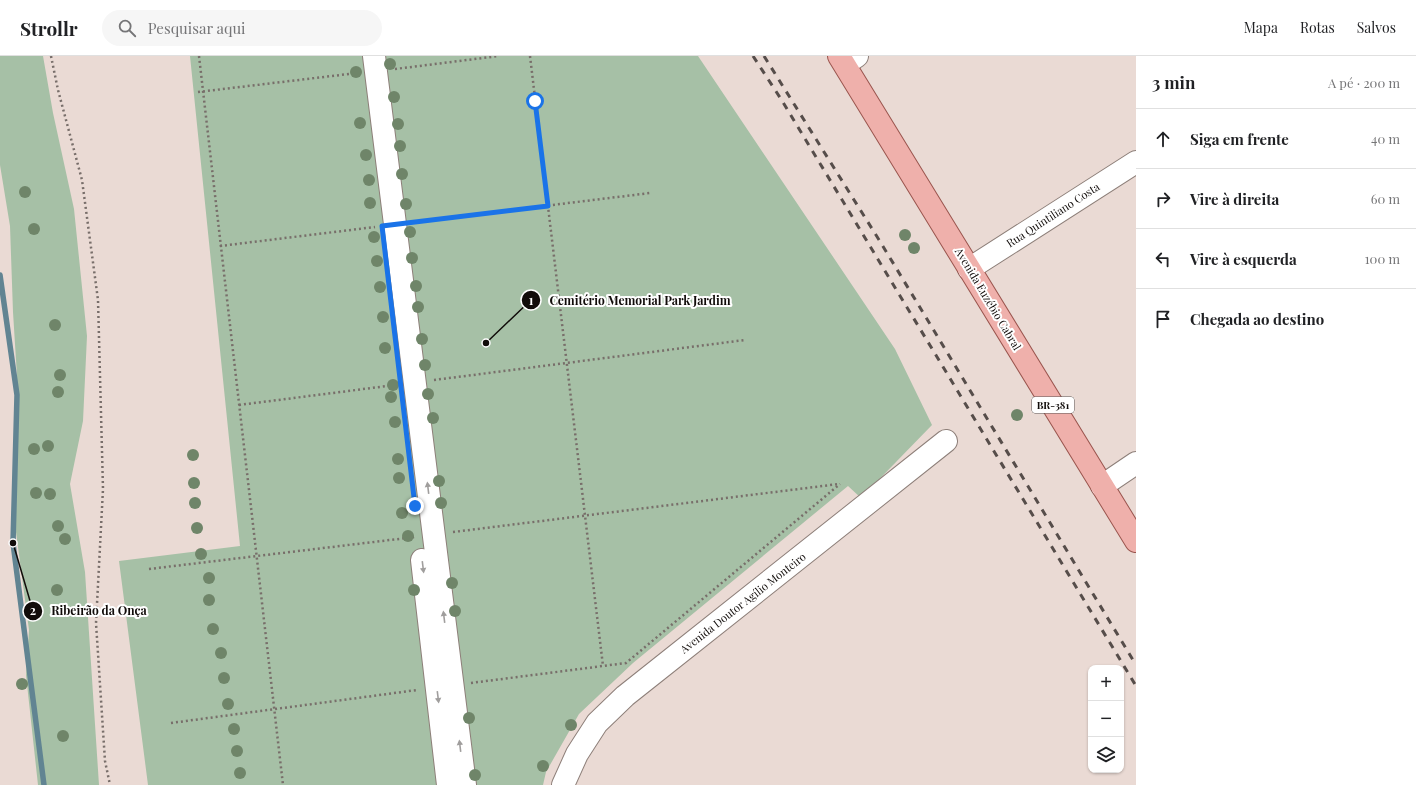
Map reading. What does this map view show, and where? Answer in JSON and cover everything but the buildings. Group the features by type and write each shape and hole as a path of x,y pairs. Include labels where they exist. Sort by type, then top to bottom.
{"main road":[{"name":"Avenida Euzébio Cabral","path":"847,59 969,269 1136,541"}],"street":[{"path":"369,64 444,686 448,785"},
{"name":"Rua Quintiliano Costa","path":"969,269 1136,162"},
{"name":"Avenida Doutor Agílio Monteiro","path":"563,785 577,754 597,723 625,696 946,441"},
{"path":"1102,486 1136,463"},
{"path":"444,686 465,785"}],"path":[{"path":"52,56 58,90 82,180 98,300 103,490 96,623 105,762 110,785"},
{"path":"199,56 282,785"},
{"path":"198,92 369,64 499,56"},
{"path":"530,56 603,666"},
{"path":"220,246 650,193"},
{"path":"239,405 745,340"},
{"path":"149,570 840,484 626,662 171,722"}],"green space":[{"path":"0,56 43,56 53,113 74,209 87,336 83,421 70,484 85,572 99,785 38,785 26,675 29,630 14,517 17,376 10,226 0,165"},
{"path":"190,56 698,56 895,349 932,425 861,498 848,486 633,663 579,714 546,772 543,785 148,785 119,561 240,546"}],"waterway":[{"path":"0,275 17,395 13,543 44,785"}],"railway":[{"path":"753,56 781,99 1136,686"},
{"path":"764,56 881,243 1136,665"}],"place":[{"name":"Cemitério Memorial Park Jardim","path":"486,343"},
{"name":"Ribeirão da Onça","path":"13,543"}],"route":[{"path":"415,506 382,226 548,206 535,101"}]}
